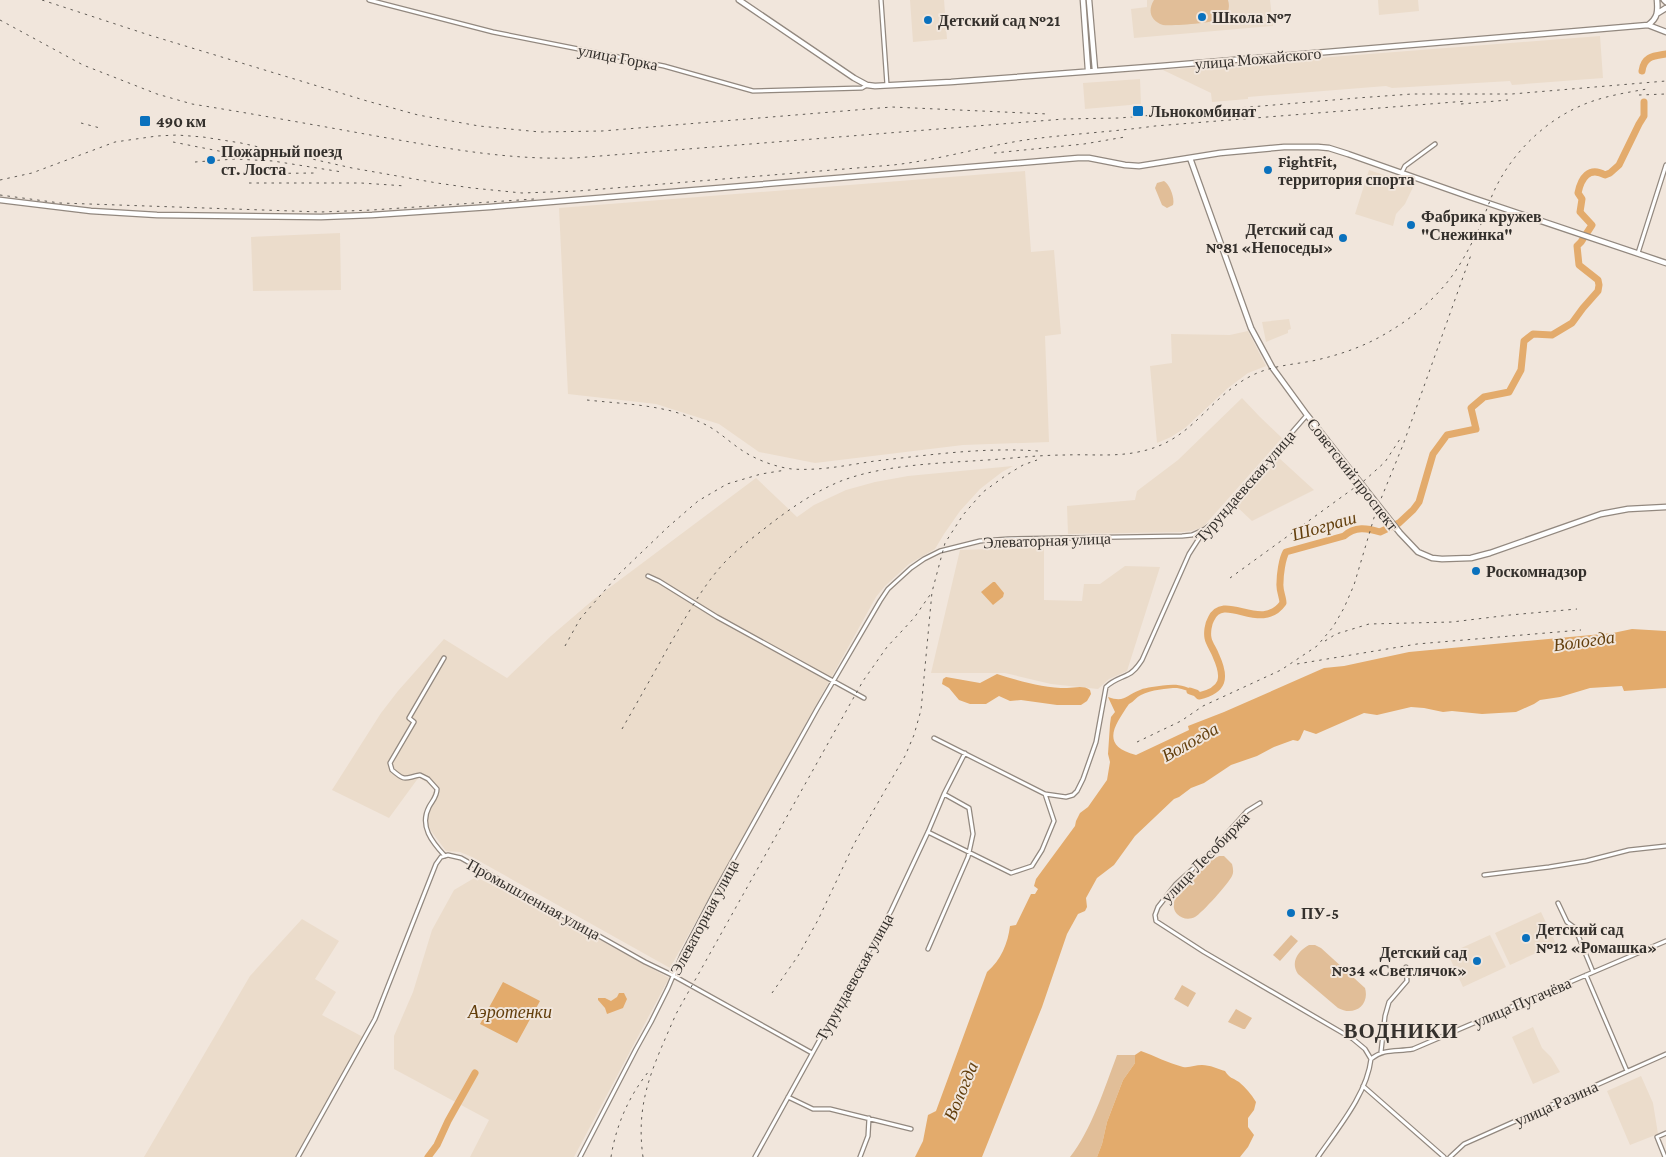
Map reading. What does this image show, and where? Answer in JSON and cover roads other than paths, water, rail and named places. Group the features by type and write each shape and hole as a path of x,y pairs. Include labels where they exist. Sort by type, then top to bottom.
{"street":[{"name":"улица Горка","path":"369,0 490,31 664,66 747,90 759,92 862,88 867,84"},
{"path":"739,0 854,78 867,84"},
{"path":"881,0 888,85"},
{"path":"1083,0 1088,70"},
{"path":"1089,0 1095,70"},
{"path":"1657,2 1656,21 1663,32"},
{"path":"1642,25 1652,19 1657,2"},
{"path":"1648,25 1666,8"},
{"name":"улица Можайского","path":"867,84 888,85 1095,70 1642,25 1648,25 1663,32"},
{"path":"1402,172 1406,166 1436,144"},
{"path":"0,200 116,213 321,217 500,206 1078,158 1139,166 1191,161 1209,155 1284,147 1318,147 1329,148 1348,154 1666,263"},
{"name":"Советский проспект","path":"1191,161 1250,328 1272,368 1413,548 1424,556 1442,559 1471,558 1601,514 1628,509 1666,507"},
{"path":"1638,253 1666,164"},
{"name":"Турундаевская улица","path":"1045,794 1066,797 1073,795 1077,791 1084,779 1096,742 1106,687 1112,680 1128,675 1136,669 1142,660 1189,554 1205,529 1213,523 1307,415"},
{"name":"Элеваторная улица","path":"580,1157 651,1022 668,988 672,975 715,892 888,589 910,568 924,559 943,550 966,544 994,540 1182,536 1192,535 1205,529"},
{"path":"648,576 677,591 717,617 864,698"},
{"path":"444,658 409,718 414,722 390,763 392,770 401,778 408,779 420,775 428,779 437,789 436,796 425,816 424,824 426,830 445,856"},
{"path":"928,832 1011,874 1032,866 1042,850 1054,821 1045,794 934,738"},
{"name":"Турундаевская улица","path":"755,1157 891,911 965,752"},
{"path":"928,949 969,853 973,834 969,808 944,794"},
{"name":"улица Лесобиржа","path":"1260,803 1247,811 1206,857 1176,884 1158,907 1155,915 1156,921 1353,1039 1365,1049 1371,1059"},
{"path":"1484,875 1586,861 1629,850 1666,846"},
{"name":"Промышленная улица","path":"298,1157 375,1019 436,864 441,857 445,856 452,855 461,858 645,962 672,975 812,1053"},
{"path":"1558,903 1568,922 1574,928 1593,972"},
{"name":"улица Пугачёва","path":"1381,1052 1413,1049 1666,941"},
{"path":"1318,1157 1339,1127 1363,1086 1371,1059 1381,1052 1389,1002 1407,981 1406,967"},
{"path":"1586,975 1627,1071"},
{"name":"улица Разина","path":"1450,1157 1464,1144 1666,1054"},
{"path":"1363,1086 1444,1157"},
{"path":"788,1097 812,1109 830,1109 911,1129"},
{"path":"860,1157 868,1136 869,1118"},
{"path":"1665,1157 1657,1137 1666,1133"}],"water":[{"path":"993,582 1004,593 1003,597 993,605 981,592"},
{"name":"Вологда","path":"1632,629 1666,631 1666,688 1624,691 1622,686 1590,688 1560,697 1540,700 1516,712 1482,714 1443,712 1411,707 1377,715 1364,713 1316,734 1304,730 1298,741 1293,740 1231,765 1204,783 1191,788 1174,799 1135,836 1114,865 1097,878 1086,898 1087,907 1085,911 1078,914 1067,934 1042,1007 982,1157 915,1157 923,1141 928,1115 936,1111 987,972 1003,951 1008,939 1010,926 1016,925 1031,894 1035,894 1038,889 1034,886 1036,879 1075,826 1080,813 1088,807 1107,780 1110,762 1108,754 1110,724 1111,717 1115,712 1108,697 1122,699 1143,689 1169,685 1180,685 1196,693 1177,688 1159,690 1141,695 1129,704 1115,727 1113,734 1114,741 1118,746 1136,755 1189,730 1188,726 1324,668 1344,666 1409,652 1613,633"},
{"path":"997,674 1023,682 1058,688 1085,688 1090,690 1091,694 1087,701 1081,705 1057,705 1021,700 1010,701 999,696 986,704 970,704 959,700 949,688 942,684 943,679 946,677 980,683"},
{"name":"Аэротенки","path":"503,982 540,1001 517,1043 480,1024"},
{"path":"619,993 624,993 627,999 623,1008 607,1014 598,998 605,998 611,1001"},
{"path":"1141,1051 1183,1067 1205,1065 1225,1071 1246,1089 1256,1102 1254,1110 1248,1118 1248,1127 1254,1135 1240,1157 1097,1157 1107,1122 1123,1080 1135,1063 1135,1055"}],"waterway":[{"name":"Шограш","path":"1642,71 1647,60 1654,56 1666,54"},
{"name":"Шограш","path":"1190,691 1199,696 1214,690 1221,682 1221,671 1208,636 1210,621 1217,612 1225,609 1264,615 1274,611 1283,603 1280,580 1282,563 1286,552 1344,536 1357,529 1380,532 1399,523 1419,502 1433,454 1447,435 1476,429 1471,408 1484,397 1509,392 1521,370 1524,341 1533,334 1552,335 1572,323 1598,291 1598,280 1579,265 1577,246 1592,225 1580,212 1582,199 1578,193 1581,183 1587,175 1594,172 1605,175 1619,165 1644,116 1644,102"},
{"path":"428,1157 437,1145 475,1073"}],"railway":[{"path":"42,0 149,35 367,101 418,115 479,126 540,132 602,131 892,107 1048,114"},
{"path":"0,20 83,65 157,94 192,104 451,149 499,155 549,158 575,158 1064,119 1119,118 1412,94 1512,94 1666,81"},
{"path":"622,729 688,613 716,572 746,543 803,501 841,481 859,475 899,467 1034,456 1129,454 1157,447 1186,430 1234,386 1249,377 1272,368 1322,359 1343,353 1372,341 1410,318 1429,302 1454,274 1474,239 1503,174 1530,140 1553,121 1578,107 1603,98 1647,89"},
{"path":"1639,95 1666,94"},
{"path":"1461,104 1508,100"},
{"path":"0,180 32,173 115,142 177,135 241,143 352,168 472,188 522,193 578,191 893,165 1025,140 1155,126 1467,101"},
{"path":"81,123 100,128"},
{"path":"994,153 1084,144 1125,137"},
{"path":"173,142 239,155"},
{"path":"195,162 235,159 273,161 342,172"},
{"path":"221,174 316,173"},
{"path":"249,183 361,183 406,186"},
{"path":"0,195 60,203 321,212 534,199"},
{"path":"1137,742 1181,721 1203,706 1281,670 1317,646 1333,627 1354,585 1376,511 1403,445 1472,252"},
{"path":"587,400 647,406 676,412 707,425 740,449 758,459 792,469 844,466 956,452 1038,451"},
{"path":"1230,578 1365,480 1385,462 1400,439"},
{"path":"772,993 798,956 818,920 854,844 905,756 914,735 921,710 932,592 945,543 963,515 983,492 1023,465 1037,460"},
{"path":"565,646 580,619 619,574 698,501 727,484 761,474 786,470"},
{"path":"643,1157 641,1137 644,1100 660,1050 676,1014 863,681 887,647 914,618 932,592"},
{"path":"1325,641 1336,634 1369,624 1452,622 1577,609"},
{"path":"1297,664 1417,644 1581,630"},
{"path":"611,1157 624,1111 635,1090 649,1071"}],"place":[{"name":"Школа №7","path":"1202,17"},
{"name":"Детский сад №21","path":"928,20"},
{"name":"Льнокомбинат","path":"1138,111"},
{"name":"490 км","path":"145,121"},
{"name":"Пожарный поезд ст. Лоста","path":"211,160"},
{"name":"FightFit, территория спорта","path":"1268,170"},
{"name":"Фабрика кружев \"Снежинка\"","path":"1411,225"},
{"name":"Детский сад №81 «Непоседы»","path":"1343,238"},
{"name":"Роскомнадзор","path":"1476,571"},
{"name":"ПУ-5","path":"1291,913"},
{"name":"Детский сад №12 «Ромашка»","path":"1526,938"},
{"name":"Детский сад №34 «Светлячок»","path":"1477,961"}],"district":[{"name":"ВОДНИКИ","path":"1401,1031"}]}
